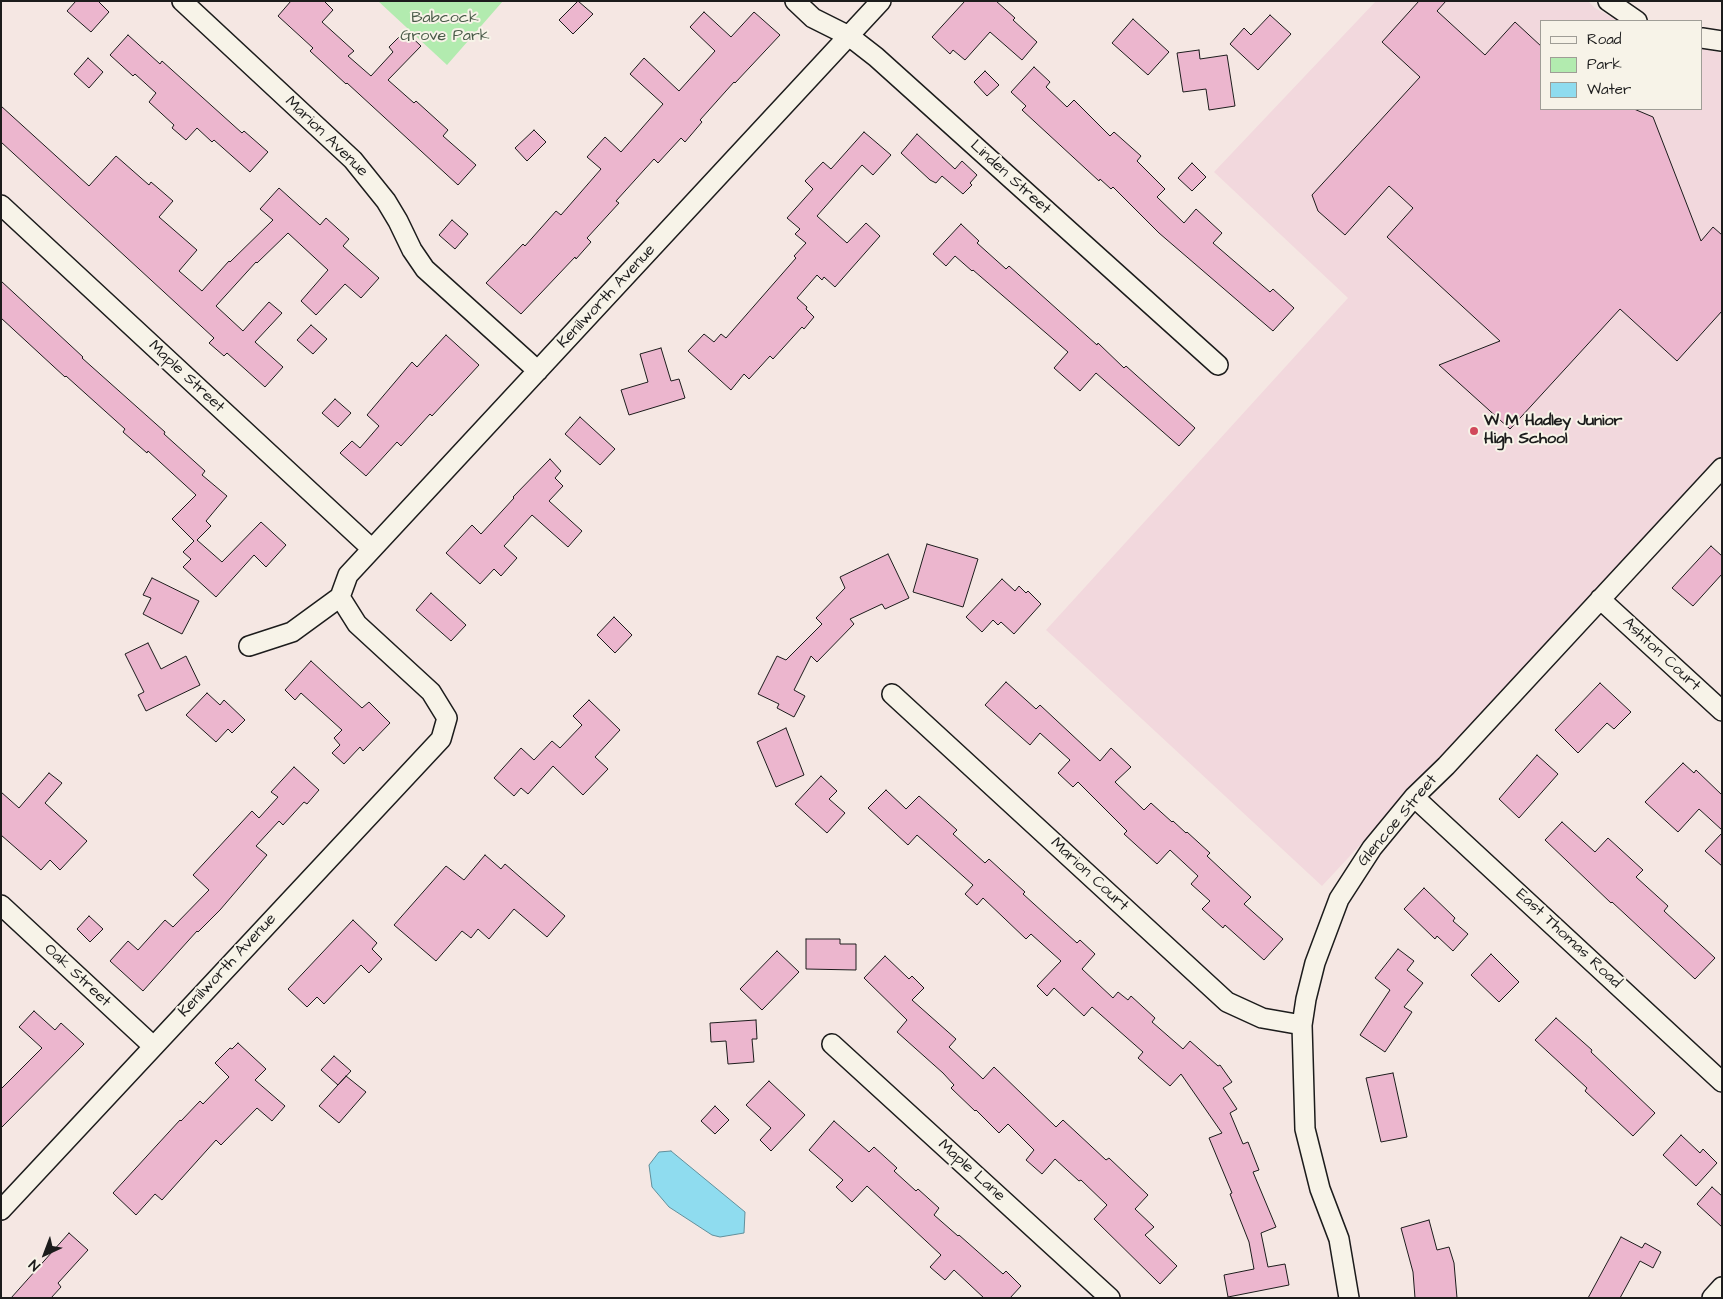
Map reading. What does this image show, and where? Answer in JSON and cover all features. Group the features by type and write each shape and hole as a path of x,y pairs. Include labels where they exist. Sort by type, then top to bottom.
{"street":[{"name":"Marion Avenue","path":"182,1 353,160 386,201 412,250 425,269 538,371"},
{"name":"Linden Street","path":"795,1 813,18 849,36 876,57 1218,365"},
{"name":"Kenilworth Avenue","path":"1,1210 441,739 447,718 431,692 357,624 340,597 348,575 881,1"},
{"path":"1608,1 1636,20"},
{"path":"1703,38 1722,41"},
{"name":"Maple Street","path":"1,205 372,550"},
{"name":"Glencoe Street","path":"1349,1298 1339,1239 1320,1189 1305,1129 1302,1025 1306,998 1315,963 1339,899 1372,848 1414,797 1446,766 1722,468"},
{"path":"249,646 292,632 340,597"},
{"name":"Ashton Court","path":"1600,599 1722,711"},
{"name":"Marion Court","path":"892,694 1227,1002 1262,1018 1302,1025"},
{"name":"East Thomas Road","path":"1414,797 1722,1082"},
{"name":"Oak Street","path":"1,906 153,1046"},
{"name":"Maple Lane","path":"832,1044 1110,1298"},
{"path":"1712,1298 1722,1287"}],"shaded area":[{"name":"W M Hadley Junior High School","path":"1376,1 1588,1 1595,8 1616,20 1540,20 1540,110 1703,110 1703,49 1722,53 1722,456 1322,886 1046,630 1348,298 1214,172"}],"green space":[{"name":"Babcock Grove Park","path":"378,1 503,1 447,65"}],"water":[{"path":"671,1151 745,1212 744,1233 720,1237 712,1235 669,1207 652,1187 649,1165 659,1152"}],"building":[{"path":"76,1 98,1 109,12 91,32 67,11"},
{"path":"291,1 324,1 333,10 322,22 354,51 348,56 371,76 393,52 389,47 405,31 421,46 388,80 414,103 416,101 448,130 443,136 476,165 458,185 310,51 313,48 278,16"},
{"path":"578,1 593,14 573,34 559,20"},
{"path":"965,1 996,1 1037,42 1022,60 990,32 965,60 953,50 950,54 932,37"},
{"path":"1419,1 1446,1 1437,11 1485,55 1515,22 1540,45 1540,110 1636,110 1653,117 1701,241 1713,227 1722,235 1722,311 1677,361 1620,309 1510,429 1439,365 1500,341 1387,237 1413,208 1389,186 1345,235 1318,211 1312,195 1420,77 1382,42"},
{"path":"704,12 731,37 754,12 780,35 700,120 702,122 685,142 681,138 658,163 654,159 616,201 619,203 587,238 591,242 521,314 486,283 523,244 525,246 556,211 561,215 601,169 587,157 605,137 621,152 663,104 630,74 644,58 679,91 715,51 690,27"},
{"path":"1270,15 1291,34 1258,70 1230,44 1244,28 1251,35"},
{"path":"1133,19 1169,52 1148,75 1112,43"},
{"path":"128,35 160,64 162,61 242,133 244,131 268,152 250,172 214,140 212,142 197,128 186,140 172,128 174,125 149,102 156,93 135,74 133,76 110,55"},
{"path":"1199,50 1200,59 1227,55 1235,106 1209,110 1206,89 1183,92 1177,53"},
{"path":"88,58 103,72 89,88 74,74"},
{"path":"1034,67 1050,82 1046,87 1067,107 1074,100 1110,136 1114,132 1141,156 1137,161 1165,189 1157,197 1184,223 1196,209 1222,233 1213,243 1270,292 1273,289 1294,308 1273,331 1159,233 1113,187 1111,189 1100,179 1099,181 1022,110 1026,106 1011,92"},
{"path":"985,71 999,85 987,96 974,82"},
{"path":"1,106 89,186 116,156 149,185 151,182 173,201 159,217 197,250 179,271 202,291 229,261 273,220 260,209 279,188 320,225 326,218 349,239 343,246 379,278 361,298 345,284 316,315 301,301 328,270 288,233 256,262 216,306 243,331 269,302 282,313 255,342 283,367 265,387 227,353 224,356 209,343 214,338 1,142"},
{"path":"534,130 546,142 527,161 515,148"},
{"path":"864,132 891,155 873,175 862,165 817,216 847,243 866,223 880,236 835,287 824,277 822,280 817,275 797,298 814,317 804,329 802,327 773,359 770,356 749,379 744,374 731,390 688,351 704,334 714,342 721,334 726,338 796,258 794,256 806,243 795,234 800,229 787,218 813,189 805,181 823,162 831,169"},
{"path":"917,134 955,169 962,161 977,175 970,183 972,185 963,194 942,176 936,183 930,180 901,153"},
{"path":"1192,163 1206,177 1192,191 1178,178"},
{"path":"452,220 468,234 455,249 439,235"},
{"path":"961,224 979,241 977,243 1006,269 1009,266 1097,345 1098,343 1124,368 1126,366 1195,428 1179,446 1096,373 1080,391 1054,368 1068,352 955,256 946,266 933,254"},
{"path":"1,281 82,358 165,432 164,434 205,471 202,475 227,496 206,521 211,526 197,540 222,562 261,522 286,545 266,567 254,555 216,597 183,567 191,559 183,552 194,541 172,519 196,495 148,451 147,453 123,432 125,429 1,318"},
{"path":"311,325 327,339 313,354 297,340"},
{"path":"446,335 479,365 432,416 430,414 401,446 397,442 366,476 340,453 352,441 360,448 379,426 367,415 412,362 417,367"},
{"path":"661,348 671,381 679,379 685,398 629,415 621,390 648,382 640,354"},
{"path":"335,399 351,413 338,427 322,413"},
{"path":"580,417 615,449 600,465 565,434"},
{"path":"550,459 561,471 555,478 563,486 549,501 582,531 568,547 532,515 504,546 517,558 501,576 494,569 480,584 446,553 472,525 481,534 513,497"},
{"path":"927,544 978,559 963,607 913,592"},
{"path":"1711,546 1722,556 1722,574 1693,606 1672,588"},
{"path":"888,554 909,598 885,609 882,604 850,619 854,624 817,662 811,656 794,690 805,696 794,717 777,708 779,704 758,694 777,656 786,660 822,624 816,618 845,588 840,577"},
{"path":"152,578 199,601 182,634 143,614 151,598 143,595"},
{"path":"1002,579 1015,591 1019,586 1026,593 1028,591 1041,604 1014,634 1001,622 998,625 993,620 982,632 966,617"},
{"path":"431,593 466,625 451,641 416,610"},
{"path":"614,617 632,635 615,653 597,635"},
{"path":"148,643 161,669 186,656 200,685 146,711 138,695 144,692 125,654"},
{"path":"311,661 362,708 369,702 390,723 363,751 360,747 344,764 332,753 340,745 334,738 342,730 301,693 295,700 285,690"},
{"path":"1006,682 1036,709 1040,705 1100,761 1111,748 1131,767 1115,782 1144,810 1151,803 1210,853 1207,856 1251,897 1244,904 1283,939 1264,960 1225,925 1223,928 1202,909 1210,901 1191,884 1198,876 1170,850 1157,864 1124,834 1127,831 1078,782 1073,787 1058,773 1070,760 1040,733 1030,745 985,705"},
{"path":"1600,683 1631,712 1614,729 1607,723 1578,753 1555,730"},
{"path":"207,693 220,705 224,700 245,720 232,733 228,729 216,742 186,715"},
{"path":"589,700 620,730 595,757 608,769 583,795 553,766 528,794 521,788 514,796 494,778 521,748 534,760 552,741 560,748 582,725 573,716"},
{"path":"786,728 804,775 776,787 757,742"},
{"path":"1537,755 1558,774 1519,818 1499,799"},
{"path":"1683,763 1694,773 1696,770 1722,795 1722,830 1699,809 1678,832 1645,802"},
{"path":"294,767 319,790 307,804 304,802 283,825 279,821 256,846 267,855 220,910 197,931 143,991 110,961 128,941 138,950 165,920 173,927 209,890 193,875 252,811 259,818 278,797 271,792"},
{"path":"49,773 62,783 45,803 87,841 60,870 50,860 41,870 1,835 1,792 19,808"},
{"path":"821,776 837,791 829,799 845,813 827,833 795,804"},
{"path":"886,790 906,809 919,796 957,830 953,834 985,863 989,859 1025,892 1023,894 1077,943 1080,940 1095,954 1082,969 1113,998 1118,992 1128,1000 1131,996 1155,1018 1152,1022 1183,1049 1190,1041 1218,1066 1220,1065 1232,1082 1223,1088 1237,1109 1230,1113 1243,1144 1248,1142 1259,1170 1253,1172 1276,1227 1261,1233 1268,1267 1285,1264 1289,1285 1228,1297 1224,1275 1254,1269 1249,1242 1230,1194 1232,1193 1209,1138 1222,1133 1181,1074 1170,1086 1138,1058 1143,1052 1092,1007 1084,1016 1054,988 1047,996 1037,986 1061,961 1031,934 1026,939 983,898 977,905 965,894 973,885 917,835 908,845 868,808"},
{"path":"1562,822 1595,852 1608,838 1643,870 1636,877 1668,906 1664,911 1715,958 1695,979 1545,840"},
{"path":"1722,833 1722,866 1705,851"},
{"path":"485,855 501,869 505,864 565,916 547,937 514,909 489,939 478,929 471,938 462,931 436,961 394,925 446,866 464,880"},
{"path":"1424,888 1455,918 1453,921 1468,934 1453,951 1437,936 1435,939 1404,909"},
{"path":"89,916 103,929 90,942 77,929"},
{"path":"353,920 377,943 372,949 382,959 369,973 361,965 324,1004 317,997 307,1007 288,989"},
{"path":"806,939 840,939 840,944 856,944 856,970 806,969"},
{"path":"1398,949 1414,961 1407,970 1423,983 1404,1007 1412,1012 1385,1052 1360,1035 1390,990 1375,978"},
{"path":"777,951 799,972 762,1010 740,989"},
{"path":"1491,954 1519,982 1499,1002 1471,975"},
{"path":"885,956 909,979 912,976 924,988 912,1000 956,1039 949,1047 983,1079 994,1067 1056,1127 1063,1120 1106,1160 1109,1158 1148,1195 1135,1209 1154,1227 1145,1235 1177,1266 1160,1284 1094,1219 1107,1205 1081,1180 1079,1181 1055,1159 1042,1174 1026,1160 1034,1150 1008,1124 999,1133 951,1088 954,1085 943,1073 897,1032 907,1020 864,978"},
{"path":"34,1011 55,1030 61,1023 84,1044 1,1128 1,1089 42,1048 19,1027"},
{"path":"1556,1018 1592,1050 1591,1052 1655,1113 1633,1136 1585,1091 1587,1088 1535,1040"},
{"path":"756,1020 757,1039 752,1039 754,1062 728,1064 726,1041 711,1042 710,1023"},
{"path":"238,1043 266,1069 255,1080 285,1106 272,1121 257,1108 221,1145 216,1140 162,1200 155,1194 136,1215 113,1193 180,1120 200,1101 203,1104 229,1077 215,1063"},
{"path":"334,1056 351,1071 338,1085 321,1070"},
{"path":"1393,1073 1407,1137 1381,1142 1366,1078"},
{"path":"346,1076 366,1092 339,1123 319,1106"},
{"path":"769,1081 805,1115 771,1151 760,1140 771,1128 746,1105"},
{"path":"715,1106 729,1120 715,1134 701,1121"},
{"path":"834,1121 869,1152 874,1147 897,1168 894,1171 939,1208 934,1215 1003,1274 1006,1271 1021,1286 1010,1298 984,1298 954,1270 945,1280 930,1267 941,1255 867,1186 852,1202 836,1187 843,1180 809,1150"},
{"path":"1681,1135 1700,1153 1703,1149 1717,1163 1696,1186 1663,1155"},
{"path":"1712,1187 1722,1196 1722,1227 1697,1204"},
{"path":"1429,1220 1437,1250 1449,1247 1454,1263 1457,1298 1415,1298 1413,1272 1401,1228"},
{"path":"69,1233 88,1250 58,1283 61,1287 51,1298 11,1298"},
{"path":"1621,1237 1642,1248 1645,1243 1661,1252 1653,1268 1640,1261 1620,1298 1588,1298"}],"place":[{"name":"W M Hadley Junior High School","path":"1474,431"}]}
